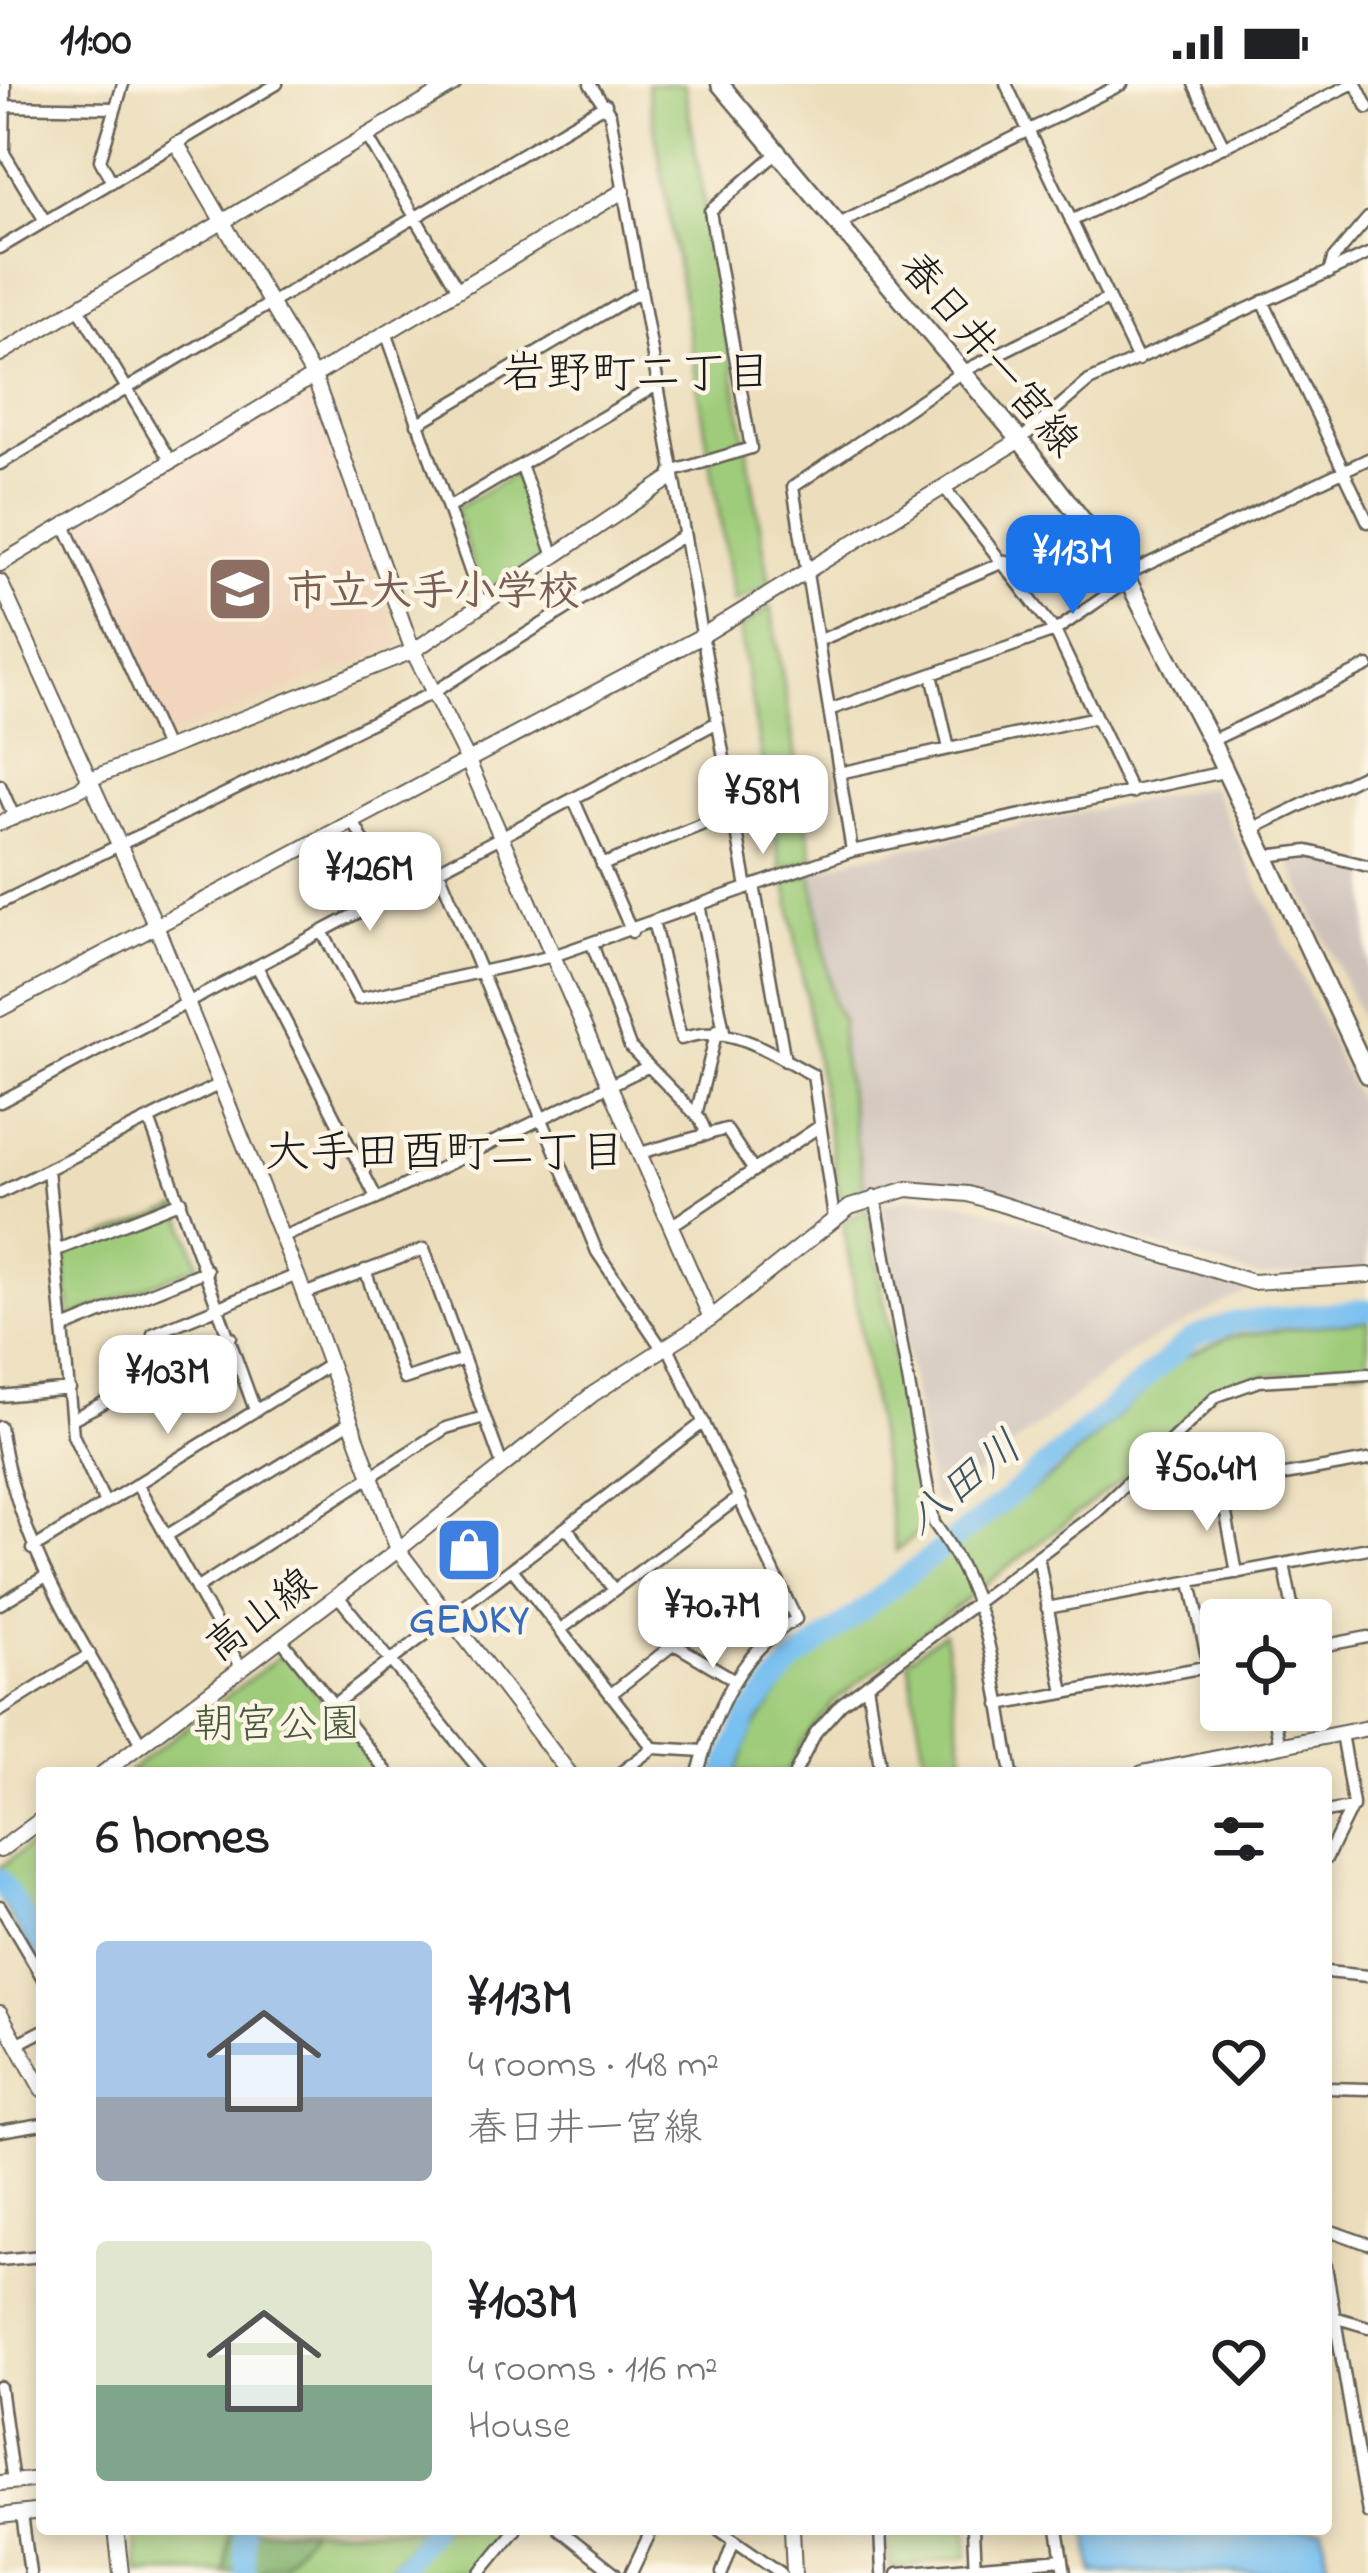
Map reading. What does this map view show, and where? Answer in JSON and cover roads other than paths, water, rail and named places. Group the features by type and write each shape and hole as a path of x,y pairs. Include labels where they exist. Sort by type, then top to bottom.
{"main road":[{"name":"春日井一宮線","path":"720,84 1020,440 1126,578 1210,741 1368,1075"}],"street":[{"path":"4,84 2,154 45,221"},
{"path":"112,182 100,160 123,84"},
{"path":"0,248 278,84"},
{"path":"0,354 454,84"},
{"path":"590,84 606,104 716,723 785,1061"},
{"path":"1006,84 1138,360"},
{"path":"837,225 1122,84"},
{"path":"1194,84 1224,147"},
{"path":"1071,221 1354,84 1368,108"},
{"path":"0,464 272,307 606,104"},
{"path":"2,106 115,108"},
{"path":"367,136 459,291"},
{"path":"177,144 315,379 412,650 468,761 711,1318"},
{"path":"0,785 8,821 80,789 90,779 412,650 672,474 751,448 710,211 778,153"},
{"path":"0,564 622,191"},
{"path":"1329,273 1333,259 1368,218"},
{"path":"0,1009 700,637 1020,440 1089,381 1368,254"},
{"path":"417,424 640,292"},
{"path":"852,851 794,487 962,372 1108,299"},
{"path":"1263,301 1368,521"},
{"path":"78,307 171,462"},
{"path":"387,335 482,605"},
{"path":"448,508 657,385"},
{"path":"829,710 1055,632 1126,578 1368,458"},
{"path":"521,465 554,556"},
{"path":"943,486 1006,561 1055,632 1132,793"},
{"path":"65,526 166,748"},
{"path":"0,903 434,692 682,537"},
{"path":"818,641 1006,561"},
{"path":"0,582 157,928 297,1275 398,1550 563,1767"},
{"path":"1210,741 1368,666"},
{"path":"932,674 949,749"},
{"path":"839,773 1096,717"},
{"path":"0,1102 716,723"},
{"path":"323,933 358,998 553,956 700,909 750,886 852,851 1224,772"},
{"path":"1252,830 1368,772"},
{"path":"574,800 632,932"},
{"path":"602,865 733,812"},
{"path":"354,823 393,896"},
{"path":"1265,856 1309,851 1368,866"},
{"path":"439,871 597,1252 666,1348 796,1619 768,1641 735,1680 700,1767"},
{"path":"696,1114 721,1030 700,909"},
{"path":"654,925 681,1039 721,1030 813,1075 834,1218"},
{"path":"592,944 630,1047 696,1114 707,1135"},
{"path":"258,968 377,1199"},
{"path":"282,1237 377,1199 647,1067"},
{"path":"0,1193 220,1084"},
{"path":"149,1119 255,1410"},
{"path":"671,1226 820,1126"},
{"path":"640,1153 726,1130 753,1168"},
{"path":"48,1169 74,1435 105,1503"},
{"path":"1011,1767 980,1599 960,1558 934,1523 875,1196 938,1189 968,1194 1252,1282 1368,1275"},
{"name":"高山線","path":"111,1767 398,1550 593,1394 711,1318 834,1218 875,1196"},
{"path":"56,1250 181,1201"},
{"path":"304,1294 424,1249 502,1465"},
{"path":"64,1328 206,1270"},
{"path":"365,1270 404,1378 464,1359"},
{"path":"153,1334 297,1275"},
{"path":"72,1419 231,1337"},
{"path":"32,1549 329,1364"},
{"path":"798,1767 816,1732 867,1684 1097,1512 1197,1412 1238,1386 1368,1374"},
{"path":"0,1396 70,1389"},
{"path":"196,1589 446,1428 484,1417"},
{"path":"166,1536 350,1421"},
{"path":"333,1705 704,1422"},
{"path":"0,1427 14,1502 32,1549 141,1744"},
{"path":"1135,1475 1174,1496 1368,1460"},
{"path":"136,1484 242,1667"},
{"path":"1221,1487 1237,1573"},
{"path":"560,1630 740,1497"},
{"path":"0,1510 14,1502"},
{"path":"567,1528 614,1590"},
{"path":"1047,1608 1368,1548"},
{"path":"1038,1556 1064,1693"},
{"path":"1284,1564 1291,1599"},
{"path":"512,1569 653,1748"},
{"path":"0,1604 46,1576"},
{"path":"1191,1582 1200,1613"},
{"path":"337,1595 477,1767"},
{"path":"1332,1644 1368,1637"},
{"path":"280,1638 383,1767"},
{"path":"611,1694 674,1644 735,1680"},
{"path":"0,1711 91,1654"},
{"path":"999,1705 1200,1668"},
{"path":"867,1684 880,1767"},
{"path":"1174,1767 1368,1728"},
{"path":"1277,1731 1280,1747"},
{"path":"1332,1847 1353,1805 1341,1733"},
{"path":"628,1767 653,1748 704,1751"},
{"path":"1332,1810 1353,1805 1368,1809"},
{"path":"1,1848 36,1823"},
{"path":"0,1906 36,1967"},
{"path":"1332,1973 1368,1976"},
{"path":"0,2014 36,2078"},
{"path":"17,2044 36,2034"},
{"path":"1332,2088 1368,2089"},
{"path":"0,2131 36,2125"},
{"path":"1332,2231 1368,2244"},
{"path":"0,2260 36,2257"},
{"path":"1332,2304 1368,2509"},
{"path":"1334,2317 1368,2327"},
{"path":"0,2387 6,2482 36,2480"},
{"path":"1353,2421 1368,2419"},
{"path":"0,2516 36,2512"},
{"path":"22,2513 30,2573"},
{"path":"117,2535 121,2573"},
{"path":"484,2572 512,2535"},
{"path":"567,2535 616,2573"},
{"path":"631,2573 649,2535"},
{"path":"727,2535 781,2573"},
{"path":"791,2535 794,2573"},
{"path":"880,2535 882,2573"},
{"path":"973,2535 975,2570"},
{"path":"1059,2535 1065,2573"},
{"path":"722,2573 734,2540"},
{"path":"898,2573 1063,2559"}],"water":[{"path":"1088,2535 1324,2535 1328,2564 1271,2573 1093,2573"}],"waterway":[{"name":"八田川","path":"726,1767 747,1717 792,1664 1009,1497 1192,1338 1234,1322 1368,1309"},
{"path":"0,1879 36,1936"},
{"path":"244,2535 245,2573"},
{"name":"八田川","path":"398,2573 426,2535"}],"place":[{"name":"市立大手小学校","path":"240,589"},
{"name":"GENKY","path":"469,1550"}],"district":[{"name":"岩野町二丁目","path":"636,371"},
{"name":"大手田酉町二丁目","path":"445,1150"}],"park label":[{"name":"朝宮公園","path":"277,1722"}]}
